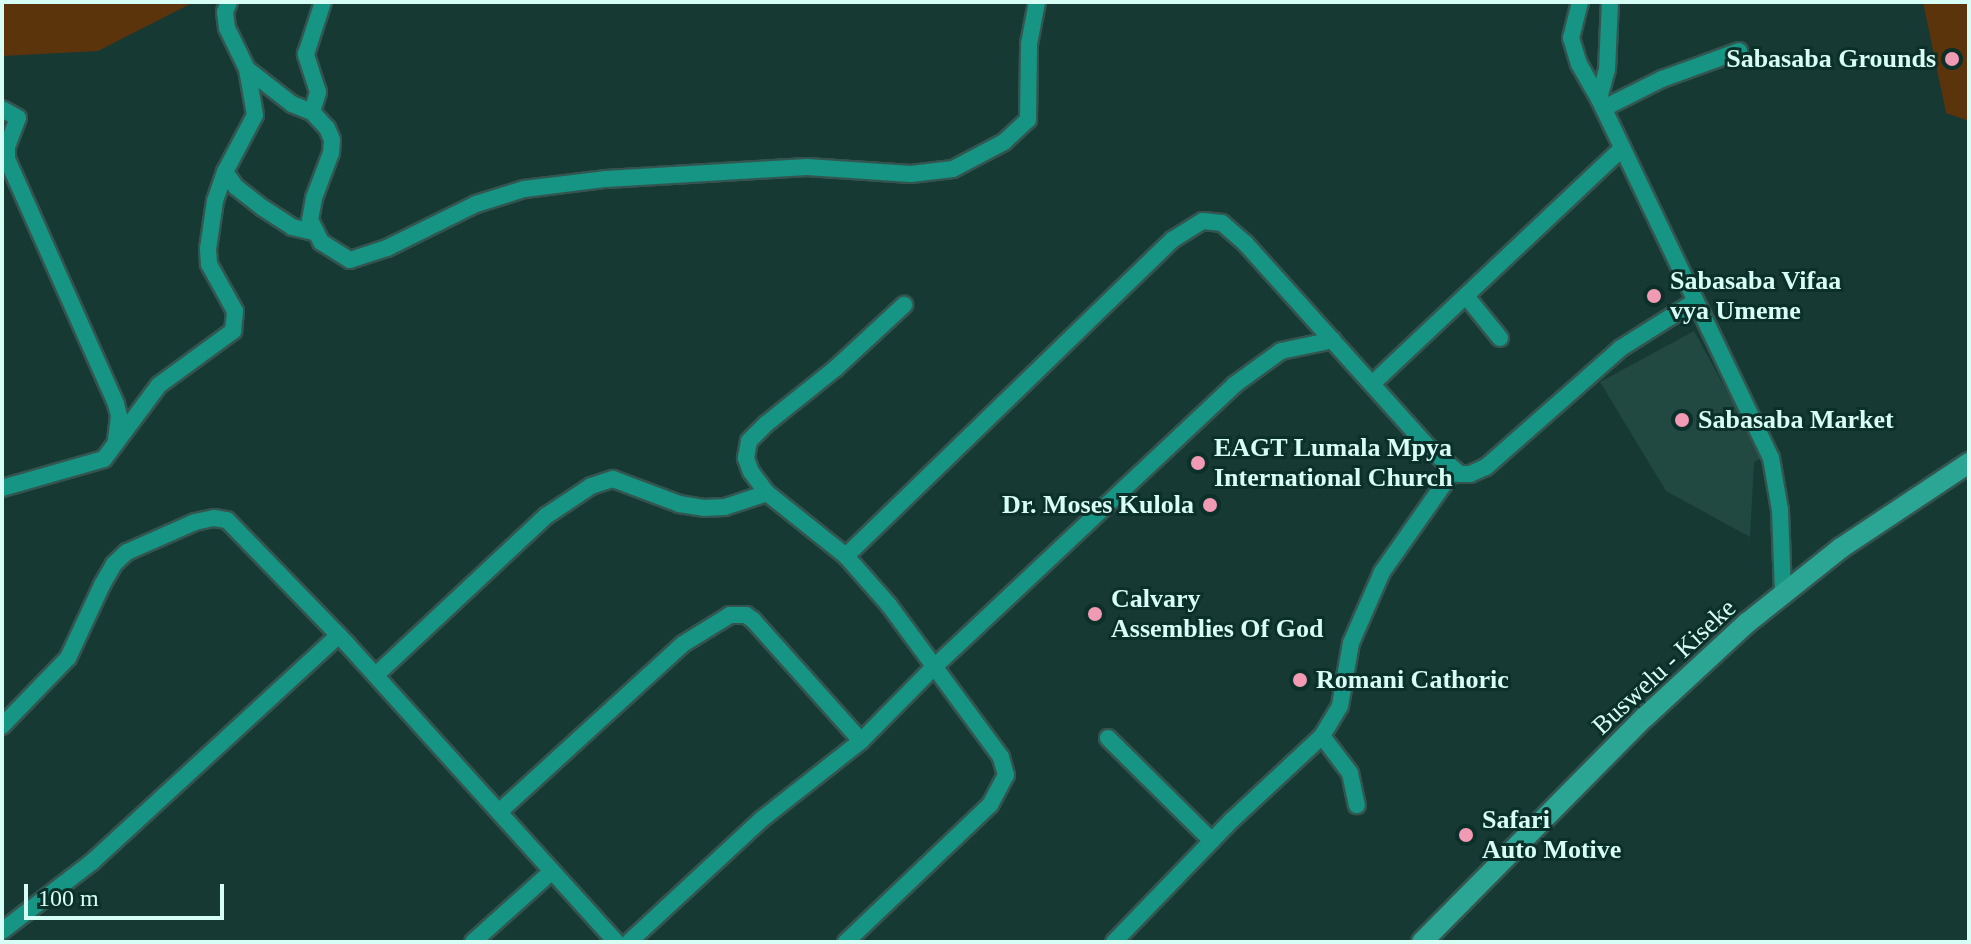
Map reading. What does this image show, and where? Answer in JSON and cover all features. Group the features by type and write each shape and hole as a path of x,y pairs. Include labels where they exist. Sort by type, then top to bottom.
{"main road":[{"name":"Buswelu - Kiseke","path":"1422,942 1645,717 1783,592 1841,548 1969,463"}],"street":[{"path":"2,488 93,465 104,459 159,385 233,331 235,311 209,264 208,249 215,201 225,172 255,115 247,69 227,28 225,12 229,2"},
{"path":"312,112 318,92 306,54 323,2"},
{"path":"225,172 236,187 272,214 292,227 314,232 337,255 350,260 376,253 476,204 524,189 606,179 807,167 911,174 953,169 1004,142 1028,120 1029,44 1037,2"},
{"path":"1602,104 1610,2"},
{"path":"1578,4 1571,38 1574,51 1602,104 1694,302 1749,406 1771,458 1780,510 1783,592"},
{"path":"1602,104 1739,51"},
{"path":"247,69 292,104 312,112 332,140 331,153 311,210 314,232"},
{"path":"2,109 19,121 7,147 7,159 116,404 119,416 116,444"},
{"path":"1372,384 1622,148"},
{"path":"846,556 1172,240 1203,221 1222,223 1246,244 1453,471 1470,474 1486,467 1621,348 1694,302"},
{"path":"1466,296 1500,338"},
{"path":"846,942 990,805 1005,780 1006,765 1001,757 889,605 846,556 767,493 751,472 746,458 749,441 904,305"},
{"path":"629,942 762,819 861,741 933,668 1160,453 1261,363 1281,351 1333,340"},
{"path":"1114,942 1212,841 1322,736 1340,706 1351,643 1382,572 1453,471"},
{"path":"376,675 546,516 591,486 613,479 679,504 704,508 725,507 767,493"},
{"path":"2,726 68,658 114,564 127,552 195,522 214,518 227,520 376,675 616,942"},
{"path":"499,812 683,644 730,615 740,614 753,620 861,741"},
{"path":"2,931 92,862 339,635"},
{"path":"1322,736 1350,773 1357,805"},
{"path":"1108,738 1212,841"},
{"path":"473,942 552,871"}],"shaded area":[{"path":"2,2 194,2 98,51 2,56"},
{"name":"Sabasaba Grounds","path":"1923,2 1969,2 1969,121 1946,113"},
{"name":"Sabasaba Market","path":"1694,331 1763,457 1754,462 1750,537 1666,491 1600,382"}],"place":[{"name":"Sabasaba Grounds","path":"1952,59"},
{"name":"Sabasaba Vifaa vya Umeme","path":"1654,296"},
{"name":"Sabasaba Market","path":"1682,420"},
{"name":"EAGT Lumala Mpya International Church","path":"1198,463"},
{"name":"Dr. Moses Kulola","path":"1210,505"},
{"name":"Calvary Assemblies Of God","path":"1095,614"},
{"name":"Romani Cathoric","path":"1300,680"},
{"name":"Safari Auto Motive","path":"1466,835"}]}
